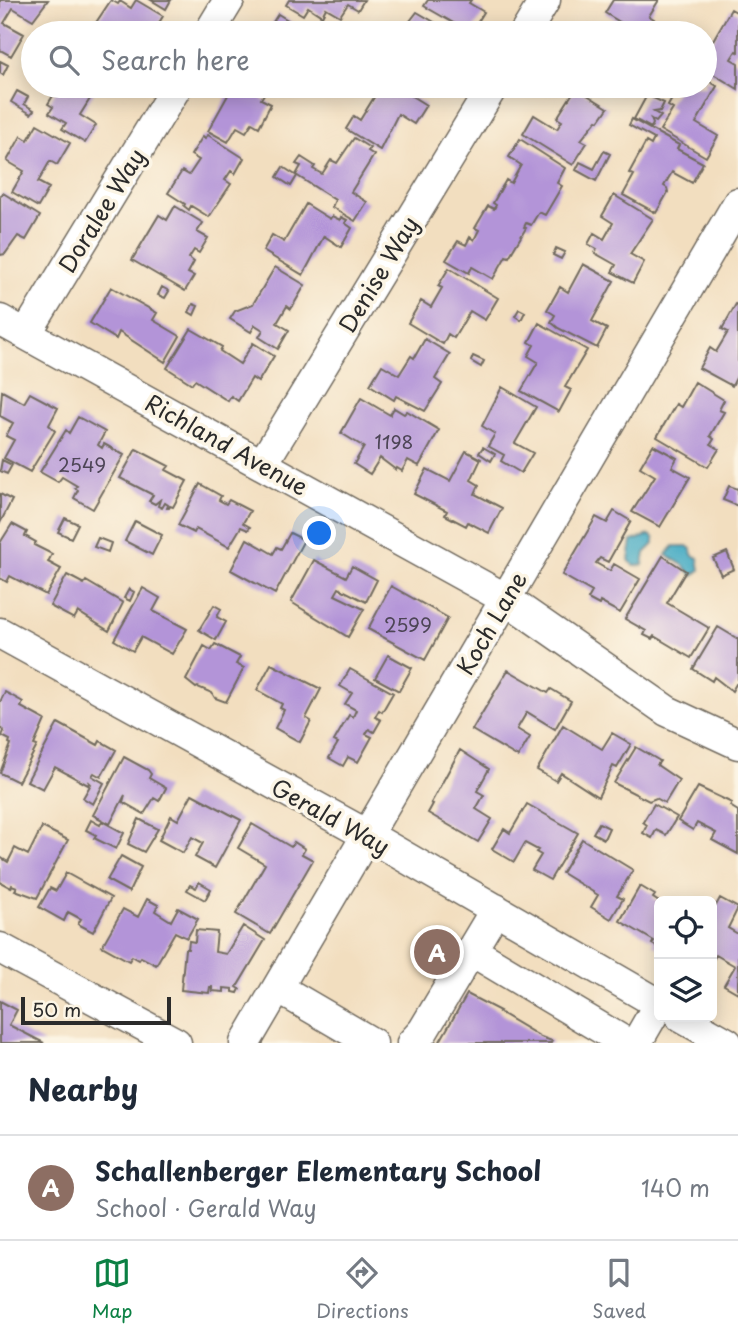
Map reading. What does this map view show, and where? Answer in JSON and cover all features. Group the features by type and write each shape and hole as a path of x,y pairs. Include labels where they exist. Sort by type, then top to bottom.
{"street":[{"path":"216,21 229,0"},
{"path":"532,21 545,0"},
{"name":"Doralee Way","path":"26,334 170,98"},
{"name":"Denise Way","path":"263,463 486,98"},
{"name":"Koch Lane","path":"245,1043 738,203"},
{"name":"Richland Avenue","path":"0,320 506,599 667,711 738,744"},
{"name":"Gerald Way","path":"0,633 366,835 654,1001"},
{"path":"412,1043 424,1031 496,909"},
{"path":"0,947 176,1043"},
{"path":"472,951 626,1043"},
{"path":"278,988 372,1043"},
{"path":"632,1043 637,1041 654,1012"},
{"path":"690,1022 727,1043"}],"water":[{"path":"650,535 654,544 645,553 643,565 634,566 629,560 632,541"},
{"path":"674,546 687,546 692,555 698,558 700,570 693,576 683,565 666,555"}],"building":[{"path":"0,0 48,0 33,20 13,8 4,23 21,32 21,39 11,56 0,50"},
{"path":"111,0 118,4 120,1 131,8 136,0 163,16 160,21 97,21"},
{"path":"151,0 171,0 166,9"},
{"path":"289,0 364,0 358,10 348,4 340,16 326,8 322,16 308,7 303,15 286,5"},
{"path":"428,0 471,0 469,3 484,12 478,21 450,21 424,6"},
{"path":"613,0 659,0 649,16 654,19 653,21 618,21 605,13"},
{"path":"731,9 738,13 738,52 736,51 731,59 738,63 738,89 717,76 717,33"},
{"path":"417,12 432,21 410,21"},
{"path":"278,14 289,21 274,21"},
{"path":"0,61 8,65 3,75 0,73"},
{"path":"17,91 21,93 21,98 27,98 24,104 34,110 31,114 11,102"},
{"path":"52,98 91,98 80,115 96,125 85,143 62,129 66,123 49,113 53,107 48,104"},
{"path":"226,98 262,98 271,104 259,127 252,123 246,132 237,127 228,142 208,131"},
{"path":"374,98 415,98 426,105 414,124 398,114 380,150 346,129 354,116 360,120"},
{"path":"570,98 592,98 608,108 581,140 587,143 573,165 523,134 534,115 557,129 562,121 557,118"},
{"path":"645,98 664,103 660,111 654,112 661,116 656,122 651,119 651,128 634,119"},
{"path":"672,98 710,98 696,123 718,136 706,157 660,130 673,109 668,106"},
{"path":"632,119 679,145 677,149 703,163 692,183 672,172 664,186 668,192 656,213 623,195 634,175 629,173 646,142 651,145 654,139 629,125"},
{"path":"37,124 70,143 57,165 50,161 38,182 49,188 38,207 12,192 24,171 7,161 21,136 28,140"},
{"path":"208,135 244,158 235,174 231,171 225,180 231,184 209,217 191,206 189,210 185,204 168,193 182,171 189,175 199,160 191,155 203,136 205,138"},
{"path":"354,138 370,148 368,151 374,155 351,192 367,202 355,221 332,207 335,200 296,175 301,166 296,164 301,157 322,174 331,160 337,163"},
{"path":"520,139 565,168 557,183 562,186 545,215 539,212 531,225 526,223 526,228 509,257 506,256 493,279 472,267 469,273 446,260 458,241 466,245 470,237 474,240 479,230 475,228 488,206 494,209 496,205 493,203 506,180 511,183 521,165 509,157"},
{"path":"604,151 610,154 596,181 576,170 580,162 594,169"},
{"path":"283,167 297,176 291,186 277,177"},
{"path":"3,193 40,216 26,240 18,236 5,254 0,255 0,197"},
{"path":"614,195 653,219 630,254 644,262 633,283 612,272 616,265 595,253 597,249 588,244 594,233 604,239 613,223 602,216"},
{"path":"306,204 330,219 332,216 347,220 345,223 352,228 341,247 324,236 303,275 263,251 272,235 284,242"},
{"path":"175,206 203,223 197,232 208,238 199,253 194,250 189,258 194,262 188,273 194,276 185,291 132,260 159,215 167,220"},
{"path":"556,248 565,252 561,259 553,255"},
{"path":"583,264 614,281 592,321 607,329 597,348 558,328 551,322 555,315 547,310 560,287 568,292"},
{"path":"275,267 305,285 291,309 287,306 277,323 289,330 278,349 259,337 263,330 255,325 251,332 230,319 235,311 253,304"},
{"path":"449,268 498,298 485,320 470,311 454,338 448,334 443,344 408,323 421,301 431,307 442,288 438,286"},
{"path":"111,287 157,313 153,320 180,336 165,362 119,332 116,339 90,323"},
{"path":"162,287 169,291 165,298 158,295"},
{"path":"193,304 198,306 194,315 189,312"},
{"path":"736,304 738,380 736,378 732,386 699,368 710,348 716,352 728,332 722,329"},
{"path":"519,309 525,312 521,320 515,316"},
{"path":"539,323 587,350 565,387 571,390 559,412 521,391 538,362 528,356 534,345 529,342"},
{"path":"191,329 222,347 220,351 240,364 253,343 274,356 258,382 252,378 238,401 231,396 228,401 195,380 192,384 167,368"},
{"path":"425,339 450,354 435,379 442,384 425,411 396,396 394,400 370,385 382,365 399,375 411,356 414,358"},
{"path":"473,356 484,361 481,367 471,361"},
{"path":"695,382 724,400 719,410 724,412 710,436 714,439 711,444 719,449 708,467 657,437 676,404 681,407"},
{"path":"502,387 536,407 515,443 533,453 521,473 501,461 504,455 488,446 495,434 482,426"},
{"path":"2,391 24,403 30,393 58,408 49,425 55,431 30,472 4,458 14,440 6,436 13,423 0,416"},
{"path":"361,398 390,415 394,408 404,414 407,411 439,430 419,466 408,460 402,471 397,468 396,470 380,458 370,474 354,464 364,447 341,433"},
{"path":"78,417 105,432 98,445 102,448 104,444 124,455 93,509 74,498 77,486 62,477 58,482 40,472 66,430 69,433"},
{"path":"653,445 677,458 672,467 690,477 660,527 632,512 655,476 640,467"},
{"path":"483,447 495,454 491,461 479,453"},
{"path":"136,449 169,466 166,470 187,481 173,507 167,508 165,503 162,508 158,506 160,500 155,504 149,501 153,495 120,478"},
{"path":"466,451 481,459 471,480 479,485 475,494 502,508 489,533 468,522 466,526 445,515 447,511 414,494 427,469 450,481"},
{"path":"2,460 12,465 7,474 0,471"},
{"path":"200,484 221,496 219,500 226,504 229,500 250,511 243,523 250,527 248,530 241,527 229,547 196,529 194,533 178,525"},
{"path":"729,486 738,489 738,506 723,500"},
{"path":"0,494 12,500 0,523"},
{"path":"614,511 631,521 608,562 600,558 596,563 610,571 614,564 640,579 620,613 588,599 592,592 562,575 596,517 607,523"},
{"path":"65,518 78,524 71,538 58,532"},
{"path":"135,521 162,535 152,555 125,541"},
{"path":"12,524 27,532 25,536 36,542 34,545 52,554 48,562 61,569 46,595 10,576 7,582 0,578 0,543"},
{"path":"290,533 304,540 275,594 231,570 247,539 273,554 277,547 281,549"},
{"path":"98,538 111,543 108,552 94,547"},
{"path":"727,552 734,569 721,575 713,558"},
{"path":"663,556 686,571 667,603 709,628 691,658 654,636 652,639 644,635 646,631 625,619"},
{"path":"314,560 346,577 352,566 377,580 366,602 339,588 335,595 364,609 348,637 291,602"},
{"path":"67,575 84,584 86,581 123,603 109,631 78,612 74,619 50,606"},
{"path":"391,586 448,618 425,660 368,629"},
{"path":"143,588 160,598 153,611 187,629 172,654 141,637 133,651 114,640"},
{"path":"129,589 134,592 130,601 124,598"},
{"path":"214,605 221,609 217,617 226,622 216,640 199,630"},
{"path":"718,627 738,639 738,685 736,684 732,691 714,677 712,681 693,669"},
{"path":"215,644 240,657 236,664 244,668 226,702 215,698 212,693 196,688 186,680 204,646 211,650"},
{"path":"388,655 412,668 399,691 375,678"},
{"path":"271,664 321,689 306,718 311,721 300,742 275,728 284,710 280,708 282,704 257,690"},
{"path":"350,669 393,693 382,712 379,710 375,717 381,720 374,732 369,729 366,734 372,737 358,762 348,757 343,766 329,758 338,743 334,741 349,715 353,717 356,710 345,704 352,693 340,686"},
{"path":"508,670 548,693 551,689 571,701 555,729 527,712 517,729 530,737 518,757 472,730"},
{"path":"5,692 23,702 21,707 45,720 34,745 37,746 18,782 0,773 11,744 10,740 2,736 4,731 0,728 0,702"},
{"path":"58,723 98,745 100,741 116,750 101,777 94,773 92,776 104,783 93,804 83,798 91,784 89,782 88,785 55,767 43,789 27,781"},
{"path":"563,725 602,749 612,733 631,744 617,768 613,766 598,797 561,773 556,781 537,770"},
{"path":"636,747 660,761 657,765 679,780 665,803 656,798 649,801 614,783"},
{"path":"460,750 489,769 477,791 484,795 476,809 492,819 478,842 428,813"},
{"path":"124,757 148,770 151,774 149,778 166,788 159,801 154,798 144,814 123,802 125,795 110,824 93,815"},
{"path":"698,787 732,803 730,806 738,811 738,854 712,840 716,833 697,823 693,830 678,821"},
{"path":"192,794 241,820 215,868 195,857 203,843 192,837 183,853 159,840 171,816 178,820"},
{"path":"527,804 578,833 550,880 532,870 541,855 536,852 538,850 525,843 514,862 492,849 504,829 510,833"},
{"path":"654,804 677,817 666,835 656,830 652,838 643,833 647,825 643,822"},
{"path":"139,819 158,829 144,852 128,844"},
{"path":"91,820 100,825 102,821 124,833 116,849 94,838 96,835 86,830"},
{"path":"599,823 609,828 604,839 593,833"},
{"path":"252,824 291,847 294,842 305,849 302,854 313,860 270,934 236,914 265,864 238,848"},
{"path":"42,827 68,840 37,898 15,890 17,887 12,885 11,888 0,882 0,857 8,862 15,848 28,855"},
{"path":"582,839 633,870 617,896 623,899 611,919 591,907 598,895 562,873"},
{"path":"121,856 141,867 129,892 107,880"},
{"path":"66,873 111,898 93,932 78,924 81,919 68,912 64,921 39,907 50,888 56,891"},
{"path":"199,882 211,889 205,900 187,890 190,885 196,888"},
{"path":"640,886 655,895 654,941 620,921"},
{"path":"720,898 738,908 728,928 738,934 738,993 724,985 735,966 717,956 717,904"},
{"path":"147,899 158,905 155,911 171,921 178,908 198,919 187,938 175,932 156,965 141,957 139,960 132,956 129,961 102,946 123,909 138,917"},
{"path":"243,926 265,940 237,987 240,989 238,993 224,988 224,992 212,991 212,987 209,993 181,990 185,949 188,949 189,941 195,942 196,930 217,932 215,952 226,954"},
{"path":"467,994 552,1041 551,1043 439,1043"},
{"path":"0,1001 17,1010 9,1025 44,1043 0,1043"}],"place":[{"name":"Schallenberger Elementary School","path":"437,952"}]}
